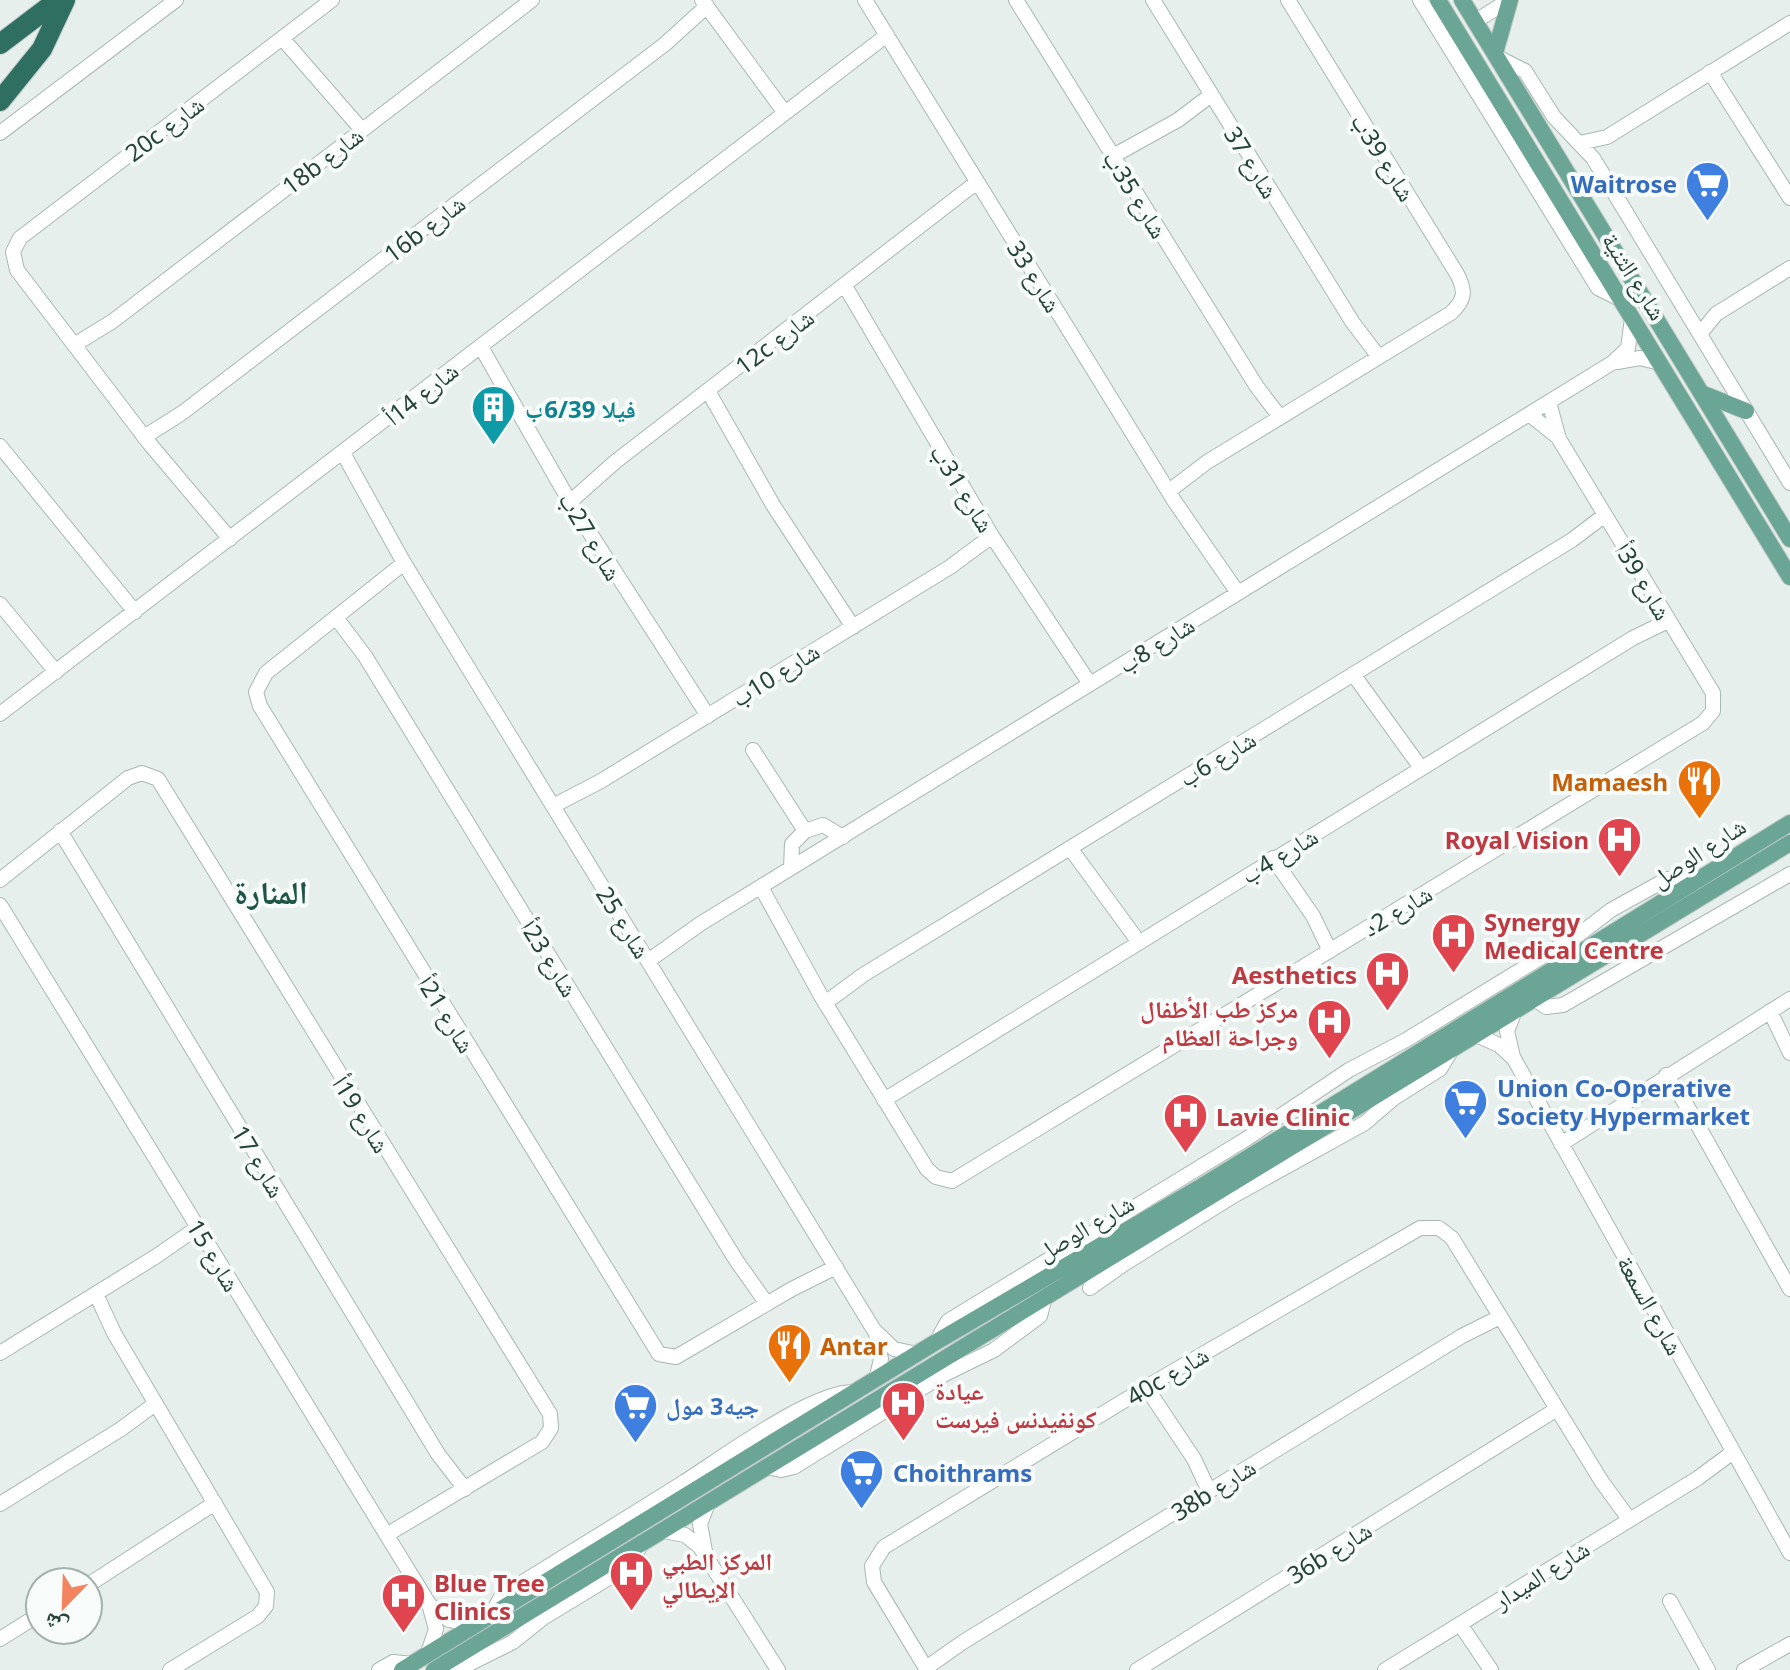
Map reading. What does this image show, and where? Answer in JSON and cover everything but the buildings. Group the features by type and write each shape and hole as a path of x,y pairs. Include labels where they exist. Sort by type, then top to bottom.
{"highway":[{"path":"0,44 58,0"},
{"path":"0,101 42,49 65,0"}],"main road":[{"name":"شارع الثنية","path":"1438,0 1790,577"},
{"path":"1447,0 1462,23 1469,25 1476,21"},
{"name":"شارع الثنية","path":"1462,0 1790,539"},
{"path":"1497,56 1510,0"},
{"path":"1580,232 1583,225 1589,226 1607,255 1621,264"},
{"path":"1701,393 1746,411"},
{"name":"شارع الوصل","path":"434,1670 1348,1114 1533,998 1696,890 1790,823"},
{"path":"1760,859 1790,835"},
{"name":"شارع الوصل","path":"408,1667 936,1342 1696,890 1790,843"}],"street":[{"path":"0,133 176,0"},
{"name":"20c شارع","path":"76,348 15,265 13,252 20,238 332,0"},
{"name":"18b شارع","path":"76,348 532,0"},
{"name":"شارع 33","path":"865,0 1234,596"},
{"name":"شارع 35ب","path":"1016,0 1277,419"},
{"name":"شارع 37","path":"1153,0 1376,359"},
{"name":"شارع 39ب","path":"1288,0 1457,274 1464,292 1463,299 1451,313 1376,359"},
{"path":"1420,0 1598,288 1620,299"},
{"path":"1476,21 1510,0"},
{"path":"707,7 788,110"},
{"name":"16b شارع","path":"147,440 665,44 707,7"},
{"path":"1580,143 1607,137 1790,23"},
{"path":"286,35 359,132"},
{"name":"شارع 14أ","path":"0,714 788,110 889,38"},
{"path":"1497,56 1525,71 1554,117 1593,158 1790,483"},
{"path":"1710,72 1790,198"},
{"path":"1115,160 1213,99"},
{"path":"1593,158 1607,137"},
{"name":"12c شارع","path":"567,498 980,186"},
{"path":"1700,334 1716,314 1790,268"},
{"name":"شارع 31ب","path":"841,289 1087,686"},
{"path":"1689,316 1716,314"},
{"name":"شارع 8ب","path":"646,958 1612,363 1628,348 1632,318"},
{"path":"76,348 226,542"},
{"name":"شارع 27ب","path":"477,350 704,718"},
{"name":"شارع 8ب","path":"1612,363 1640,358 1660,363"},
{"path":"1166,487 1376,359"},
{"path":"704,394 850,628"},
{"name":"شارع 39أ","path":"1549,402 1559,439 1713,693 1713,711 1703,723"},
{"name":"شارع 39أ","path":"1529,414 1559,439"},
{"path":"0,446 131,614"},
{"name":"شارع 25","path":"339,456 377,512 406,566 874,1330 881,1354 876,1380"},
{"name":"شارع 6ب","path":"823,1000 1607,518"},
{"name":"شارع 10ب","path":"556,810 995,540"},
{"path":"340,617 406,566"},
{"path":"0,604 53,674"},
{"name":"شارع 23أ","path":"340,617 764,1306"},
{"name":"شارع 21أ","path":"340,617 266,673 256,692 260,706 655,1350 663,1357 676,1357 764,1306"},
{"name":"شارع 4ب","path":"882,1097 1666,617"},
{"path":"1357,672 1418,770"},
{"name":"شارع 2د","path":"882,1097 927,1169 941,1180 963,1177 1703,723"},
{"path":"753,750 805,831"},
{"name":"شارع 19أ","path":"56,833 132,775 147,773 162,784 550,1414 551,1428 542,1442 457,1494"},
{"path":"791,868 792,844 805,831 823,825 843,837"},
{"path":"0,880 56,833"},
{"name":"شارع 17","path":"56,833 438,1454 457,1494"},
{"path":"1074,845 1134,944"},
{"path":"0,870 31,854"},
{"path":"1276,857 1334,949"},
{"path":"1533,998 1550,1008 1563,1005 1790,874"},
{"path":"757,889 882,1097"},
{"path":"1696,890 1699,925"},
{"name":"شارع 15","path":"0,905 429,1604 436,1629 428,1653"},
{"path":"1559,1140 1790,999"},
{"name":"شارع السمعة","path":"1516,1008 1507,1031 1513,1057 1790,1553"},
{"path":"1766,1014 1789,1051"},
{"name":"شارع السمعة","path":"1474,1034 1499,1045 1513,1057"},
{"path":"1090,1288 1233,1196 1365,1123 1394,1098 1440,1069 1454,1045"},
{"path":"1669,1074 1790,1289"},
{"name":"40c شارع","path":"925,1667 874,1582 872,1566 884,1547 1407,1233 1433,1227 1452,1238 1498,1314"},
{"path":"0,1353 199,1232"},
{"path":"1105,1260 1124,1264"},
{"path":"764,1306 833,1262"},
{"path":"92,1296 266,1587 266,1606 258,1616 170,1670"},
{"path":"1498,1314 1626,1521"},
{"name":"38b شارع","path":"925,1667 1498,1314"},
{"name":"شارع 25","path":"874,1330 894,1349 917,1354"},
{"path":"1150,1385 1213,1488"},
{"path":"0,1504 157,1407"},
{"name":"36b شارع","path":"1137,1670 1559,1412"},
{"name":"شارع الميدار","path":"1385,1670 1735,1455"},
{"path":"390,1537 457,1494"},
{"path":"707,1555 700,1529 708,1503"},
{"path":"104,1575 217,1507"},
{"path":"663,1531 689,1537 707,1555 778,1670"},
{"path":"457,1670 513,1642 543,1618 630,1565 642,1543"},
{"path":"1670,1601 1708,1670"},
{"path":"429,1604 449,1620 474,1625"},
{"path":"1464,1622 1487,1663"},
{"path":"0,1639 24,1624"},
{"path":"1744,1670 1790,1644"},
{"path":"379,1670 393,1662 408,1667"}],"place":[{"name":"Waitrose","path":"1708,222"},
{"name":"فيلا 6/39ب","path":"494,447"},
{"name":"Mamaesh","path":"1699,820"},
{"name":"Royal Vision","path":"1620,878"},
{"name":"Synergy Medical Centre","path":"1453,974"},
{"name":"Aesthetics","path":"1388,1013"},
{"name":"مركز طب الأطفال وجراحة العظام","path":"1329,1061"},
{"name":"Union Co-Operative Society Hypermarket","path":"1466,1140"},
{"name":"Lavie Clinic","path":"1185,1155"},
{"name":"Antar","path":"789,1384"},
{"name":"عيادة كونفيدنس فيرست","path":"904,1443"},
{"name":"جيه3 مول","path":"635,1444"},
{"name":"Choithrams","path":"862,1511"},
{"name":"المركز الطبي الإيطالي","path":"631,1613"},
{"name":"Blue Tree Clinics","path":"403,1635"}],"district":[{"name":"المنارة","path":"271,891"}]}
